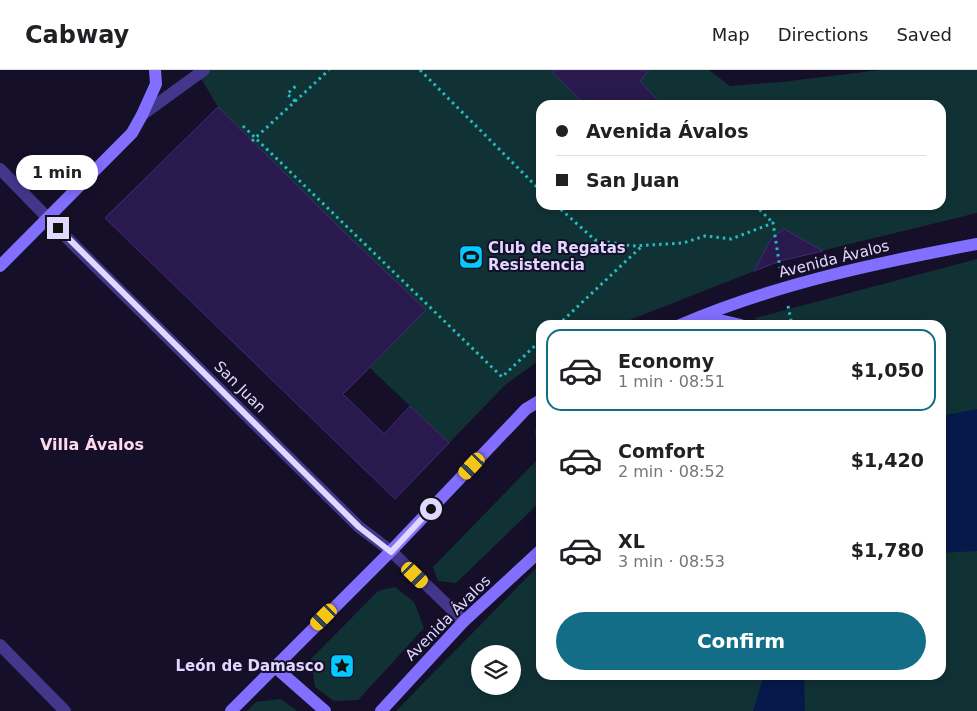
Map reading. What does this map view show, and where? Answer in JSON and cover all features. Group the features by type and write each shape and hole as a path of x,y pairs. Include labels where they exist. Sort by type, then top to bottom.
{"main road":[{"path":"0,266 132,132 156,84 155,70"},
{"name":"Avenida Ávalos","path":"692,320 784,287 882,262 977,244"},
{"path":"701,316 719,320"},
{"path":"231,711 391,552 526,409 536,403"},
{"name":"Avenida Ávalos","path":"386,709 464,621 536,555"},
{"path":"275,667 325,711"}],"street":[{"path":"142,115 204,70"},
{"name":"San Juan","path":"0,169 83,254 359,527 391,552 464,621"},
{"path":"0,645 65,711"}],"path":[{"path":"254,140 329,70"},
{"path":"420,70 536,186"},
{"path":"295,102 287,94 297,85"},
{"path":"243,126 254,140 502,378 536,345"},
{"path":"562,210 595,240 632,246 683,243 706,236 731,239 773,223"},
{"path":"760,210 773,223 791,320"},
{"path":"563,320 642,245"}],"green space":[{"name":"Club de Regatas Resistencia","path":"196,70 709,70 730,86 881,70 977,70 977,213 780,261 630,320 536,320 536,363 505,385 449,443 370,368 315,421 105,218 218,107"},
{"path":"977,259 977,711 396,711 536,568 536,680 946,680 946,320 756,320 755,318"},
{"path":"536,461 536,506 456,583 438,581 433,567"},
{"path":"395,587 414,602 424,628 358,700 334,701 315,687 311,659 378,591"},
{"path":"281,699 297,711 247,711 256,702"}],"shaded area":[{"path":"977,409 977,551 946,553 946,415"},
{"path":"762,680 805,680 805,711 753,711"}],"building":[{"path":"551,70 649,70 640,81 657,100 580,100"},
{"path":"218,107 350,238 426,310 343,394 384,434 410,406 449,443 395,499 105,218"},
{"path":"784,229 823,251 780,261 754,271 771,239"}],"place":[{"name":"Club de Regatas Resistencia","path":"471,257"},
{"name":"León de Damasco","path":"342,666"}],"district":[{"name":"Villa Ávalos","path":"92,444"}],"route":[{"path":"58,228 359,527 391,552 431,509"}]}
